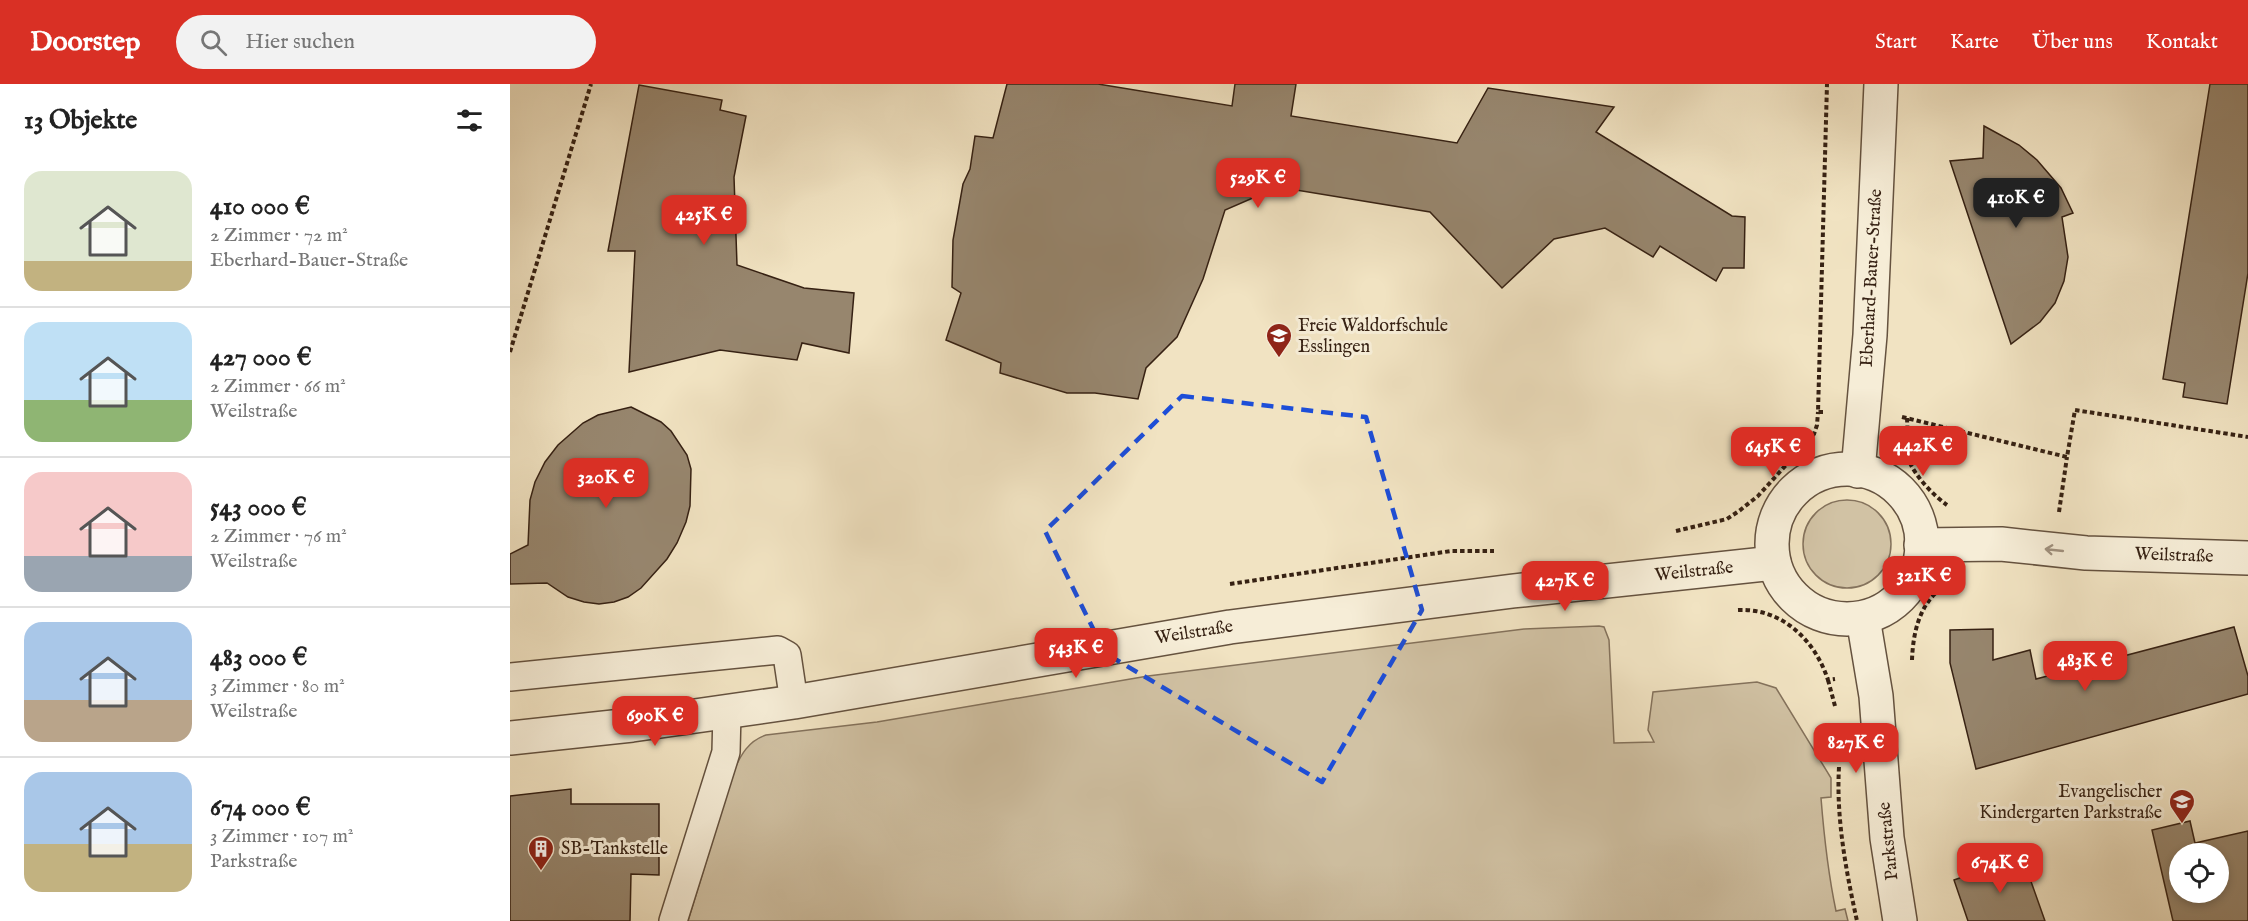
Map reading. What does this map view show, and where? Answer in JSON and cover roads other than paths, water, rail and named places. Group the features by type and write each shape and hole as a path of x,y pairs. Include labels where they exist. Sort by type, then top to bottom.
{"street":[{"name":"Eberhard-Bauer-Straße","path":"1858,471 1870,334 1881,84"},
{"path":"1858,471 1873,473 1897,487 1915,514 1921,545 1915,573 1904,592 1893,603 1878,613 1863,618 1834,618 1819,615 1807,608 1786,588 1774,563 1772,543 1775,525 1782,508 1794,492 1806,482 1823,474 1858,471"},
{"name":"Weilstraße","path":"1921,545 2001,544 2112,554 2248,558"},
{"name":"Weilstraße","path":"510,738 794,702 1230,627 1501,593 1774,563"},
{"name":"Parkstraße","path":"1863,618 1876,696 1887,838 1900,921"}],"lane":[{"path":"510,677 778,650 787,656 794,702"},
{"path":"672,921 726,752 727,712"}],"place":[{"name":"Freie Waldorfschule Esslingen","path":"1279,359"},
{"name":"Evangelischer Kindergarten Parkstraße","path":"2182,825"},
{"name":"SB-Tankstelle","path":"541,872"}]}
